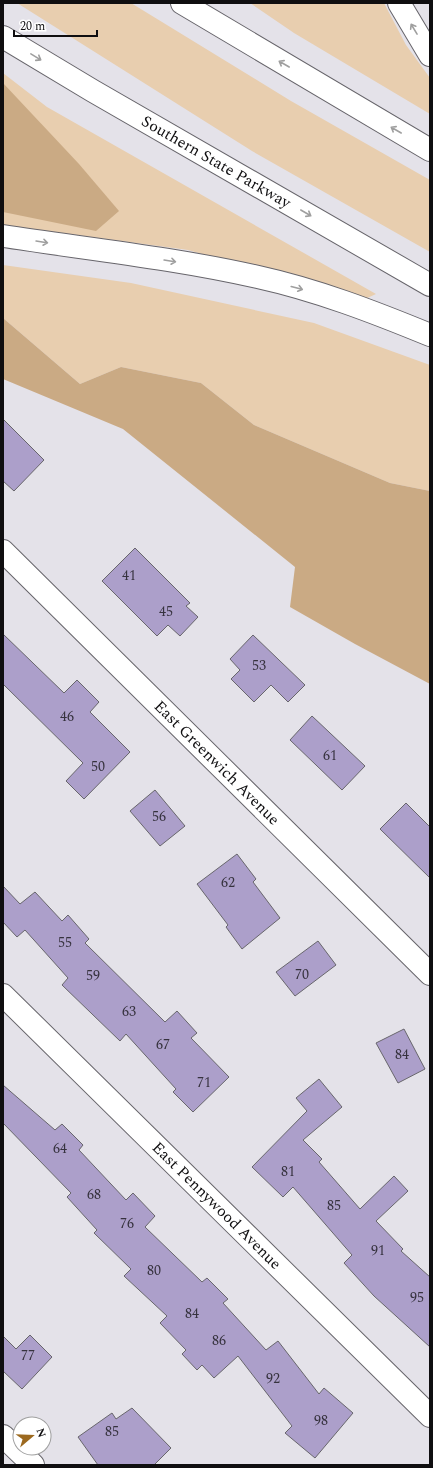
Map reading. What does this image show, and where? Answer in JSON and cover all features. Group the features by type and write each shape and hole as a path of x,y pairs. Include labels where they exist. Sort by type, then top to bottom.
{"main road":[{"path":"182,3 430,150"},
{"path":"399,3 430,55"},
{"name":"Southern State Parkway","path":"3,37 93,91 430,285"},
{"path":"3,236 181,263 258,277 343,301 430,335"},
{"name":"East Greenwich Avenue","path":"3,551 430,974"},
{"name":"East Pennywood Avenue","path":"3,995 430,1416"},
{"path":"3,1436 33,1465"}],"shaded area":[{"path":"17,3 131,3 291,101 430,180 430,252 252,151"},
{"path":"250,3 384,3 406,45 430,78 430,114 294,33"},
{"path":"3,73 47,107 376,294 363,300 188,250 3,225"},
{"path":"3,83 79,164 119,211 96,231 3,212"},
{"path":"3,265 131,283 314,323 430,365 430,491 390,483 254,425 201,383 121,367 80,384 3,318"},
{"path":"3,318 80,384 121,367 201,383 254,425 390,483 430,491 430,684 290,607 295,567 123,429 3,379"}],"building":[{"path":"3,419 44,460 14,491 3,481"},
{"path":"135,548 190,603 186,606 198,617 180,636 168,625 157,636 102,581"},
{"path":"3,634 64,693 77,680 99,702 90,712 130,752 84,799 66,781 83,763 3,684"},
{"path":"253,635 305,685 288,702 271,685 254,702 231,679 240,670 230,659"},
{"path":"312,716 365,766 342,790 290,740"},
{"path":"155,790 185,826 160,846 130,811"},
{"path":"406,803 430,827 430,878 380,829"},
{"path":"237,854 256,879 253,882 280,918 242,949 226,927 228,925 197,884"},
{"path":"3,886 20,904 35,892 62,921 68,915 89,939 85,943 165,1022 177,1011 197,1033 191,1038 229,1077 193,1112 173,1092 176,1089 126,1034 120,1041 62,985 68,978 25,930 17,937 3,922"},
{"path":"318,941 336,965 295,996 276,972"},
{"path":"404,1029 425,1069 398,1083 376,1043"},
{"path":"319,1079 342,1107 303,1140 322,1159 319,1162 360,1209 394,1176 408,1191 376,1221 403,1249 401,1251 430,1277 430,1347 374,1296 344,1263 352,1255 293,1187 283,1197 252,1167 307,1111 296,1098"},
{"path":"3,1085 55,1130 62,1124 83,1145 79,1150 126,1200 133,1193 155,1216 145,1227 202,1282 207,1278 228,1299 223,1303 266,1350 278,1341 319,1394 324,1388 353,1413 315,1458 285,1433 292,1426 238,1356 214,1378 202,1365 197,1370 182,1354 186,1350 160,1323 167,1316 124,1276 131,1269 94,1233 97,1230 67,1197 71,1193 3,1123"},
{"path":"30,1335 52,1357 22,1389 3,1371 3,1336 16,1349"},
{"path":"132,1408 171,1448 154,1465 98,1465 78,1437 112,1413 116,1419"}]}
